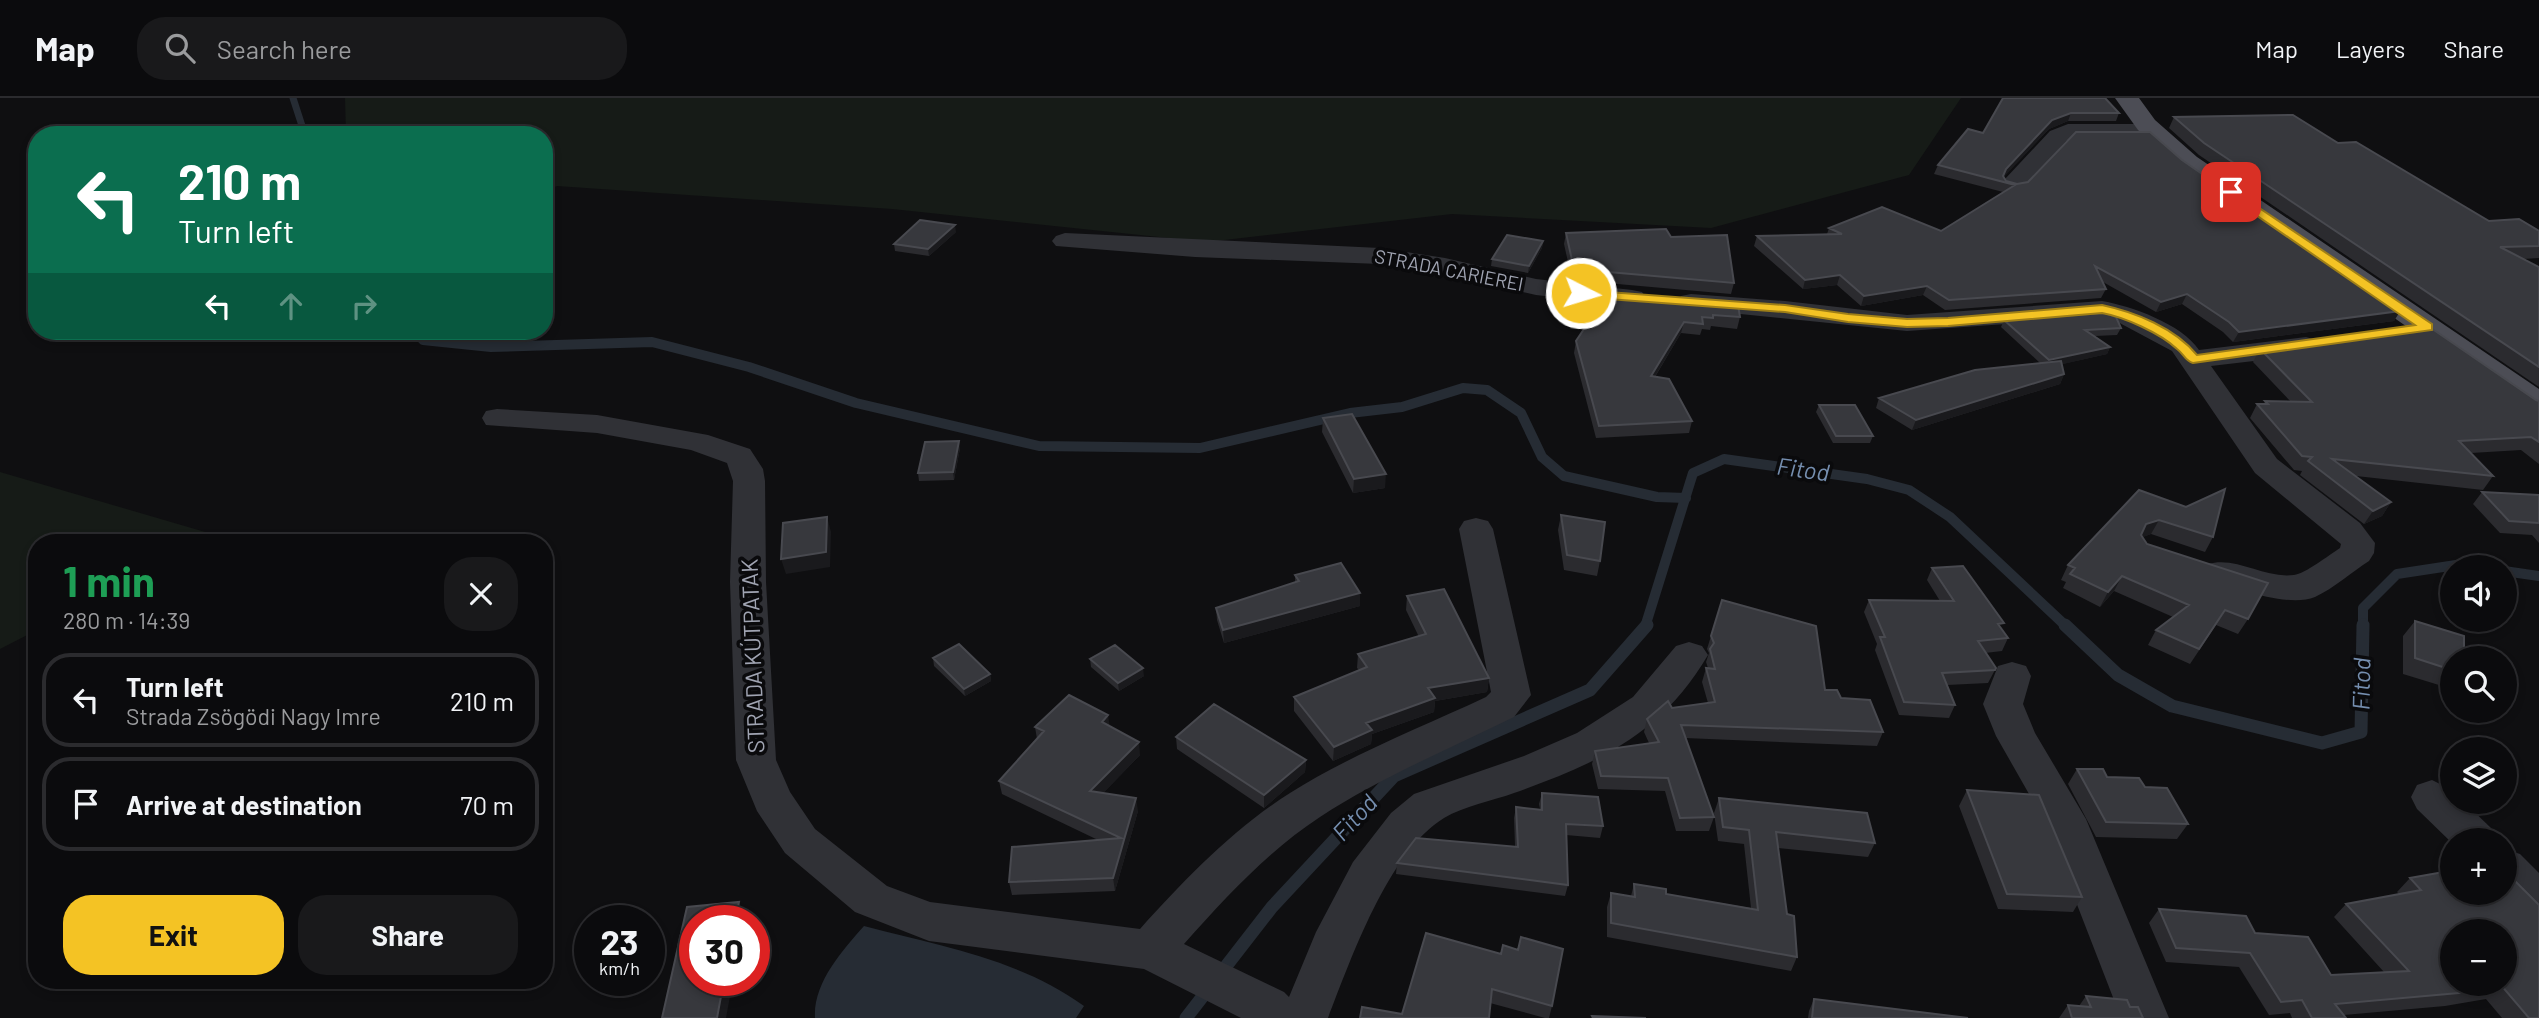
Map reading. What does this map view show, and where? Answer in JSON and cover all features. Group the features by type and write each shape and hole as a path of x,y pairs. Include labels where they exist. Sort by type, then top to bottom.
{"main road":[{"path":"2127,98 2133,111 2151,131 2188,162 2539,404"}],"street":[{"path":"2014,184 2058,136 2068,131 2151,131"},
{"name":"STRADA CARIEREI","path":"1065,241 1195,250 1380,256 1581,293 1785,309 1907,323 2102,309 2122,313 2182,345 2266,466 2348,531 2358,542 2357,553 2302,588 2276,586 2191,562"},
{"path":"2387,333 2427,327"},
{"path":"2193,359 2336,341"},
{"name":"STRADA KÚTPATAK","path":"497,418 597,424 697,442 739,456 747,469 749,481 748,582 755,760 772,799 800,841 871,899 929,921 1162,955 1283,1014 1331,950 1370,873 1411,820 1429,806 1601,740 1642,712 1689,656"},
{"path":"1162,955 1180,916 1291,815 1328,790 1500,707 1511,695 1476,529"},
{"path":"2012,676 2003,704 2016,736 2065,818 2145,1018"},
{"path":"2432,797 2464,828"},
{"path":"2517,880 2539,901"}],"shaded area":[{"path":"345,98 1961,98 1909,175 1711,228 1452,214 1207,242 892,209 553,188 553,126 346,126"},
{"path":"0,472 212,534 28,534 28,635 0,649"},
{"path":"864,926 1006,965 1033,976 1084,1006 1076,1018 815,1018 824,980 838,957"}],"building":[{"path":"2003,98 2105,98 2119,113 2071,113 2052,120 2006,169 2003,176 2006,181 2017,184 2028,182 2076,132 2150,132 2182,160 2400,311 2239,332 2229,322 2187,294 2161,302 2095,266 2106,289 1949,300 1927,286 1864,296 1840,275 1805,280 1757,236 1842,234 1829,228 1882,207 1941,231 2015,185 1938,165 1968,129 1983,133"},
{"path":"2293,115 2338,143 2356,142 2489,221 2519,219 2539,231 2539,246 2500,247 2539,267 2539,367 2204,143 2174,117"},
{"path":"920,220 955,225 928,249 894,244"},
{"path":"1666,229 1671,237 1727,235 1734,283 1574,269 1566,233"},
{"path":"1507,235 1543,241 1529,266 1492,259"},
{"path":"1586,293 1738,305 1740,317 1713,315 1713,318 1702,317 1703,324 1684,322 1651,376 1669,379 1692,421 1599,426 1576,341 1590,320"},
{"path":"2105,313 2116,317 2121,328 2085,330 2110,347 2049,360 2004,320"},
{"path":"2428,326 2539,401 2539,442 2531,437 2459,441 2493,476 2332,459 2391,502 2373,511 2308,461 2312,457 2302,456 2257,404 2268,404 2265,401 2312,402 2260,349"},
{"path":"2061,361 2064,374 1916,420 1879,398 1975,370"},
{"path":"1819,405 1855,405 1873,436 1836,436"},
{"path":"1352,414 1386,474 1354,479 1323,418"},
{"path":"959,441 953,472 918,473 925,442"},
{"path":"2225,489 2213,537 2159,520 2146,524 2141,535 2147,544 2268,583 2248,619 2225,610 2199,649 2156,630 2189,605 2122,576 2108,592 2070,574 2075,568 2068,565 2139,490 2186,507"},
{"path":"2482,492 2539,495 2539,523 2509,521"},
{"path":"1561,515 1605,522 1600,561 1567,555"},
{"path":"827,517 826,552 781,559 783,523"},
{"path":"1341,563 1360,593 1223,630 1216,608 1299,581 1295,575"},
{"path":"1963,566 2004,623 1998,624 2008,638 1978,641 1996,668 1942,673 1955,705 1904,702 1880,637 1885,637 1869,600 1954,601 1932,568"},
{"path":"1444,589 1489,678 1428,688 1435,698 1366,723 1372,730 1334,747 1294,697 1367,667 1358,654 1426,634 1407,596"},
{"path":"1722,600 1816,626 1825,690 1837,690 1841,698 1870,700 1883,732 1681,725 1714,817 1680,818 1668,778 1601,776 1595,751 1659,742 1647,719 1668,701 1672,708 1715,702 1706,668 1715,669 1710,649 1714,643 1711,636"},
{"path":"2415,621 2440,629 2440,632 2464,636 2464,646 2440,646 2440,666 2415,658"},
{"path":"959,644 990,674 964,689 933,658"},
{"path":"1115,645 1143,668 1118,683 1090,659"},
{"path":"1069,695 1108,715 1102,722 1139,742 1090,791 1136,798 1113,878 1009,882 1012,847 1121,838 999,781 1044,731 1035,727"},
{"path":"1214,704 1306,760 1264,795 1176,737"},
{"path":"2077,769 2103,769 2107,777 2139,778 2145,787 2167,788 2188,824 2106,822"},
{"path":"1967,790 2039,795 2082,897 2007,894"},
{"path":"1542,793 1598,797 1603,826 1566,824 1568,885 1397,863 1416,838 1518,847 1516,807 1542,810"},
{"path":"1719,798 1867,813 1875,843 1776,832 1787,914 1794,916 1797,957 1611,923 1611,893 1635,897 1634,884 1666,889 1666,894 1758,910 1749,830 1723,827"},
{"path":"2440,873 2440,905 2517,905 2517,883 2539,905 2539,1018 2529,1018 2510,996 2517,996 2517,919 2440,919 2440,995 2335,1004 2346,1018 2312,1018 2302,1000 2281,1002 2250,953 2176,948 2159,909 2246,916 2255,933 2308,937 2331,975 2409,971 2346,904 2421,890 2410,878"},
{"path":"739,902 738,905 708,905"},
{"path":"1426,933 1501,954 1503,945 1518,950 1521,937 1563,949 1552,1006 1492,989 1489,1018 1360,1018 1362,1007 1402,1014"},
{"path":"679,943 679,996 721,996 717,1018 662,1018"},
{"path":"2086,996 2127,1000 2130,1007 2138,1007 2143,1018 2072,1018 2068,1005 2091,1007"},
{"path":"1814,999 1968,1018 1812,1018"},
{"path":"1592,1016 1646,1018 1593,1018"}],"waterway":[{"path":"293,98 302,126"},
{"path":"423,340 491,347 652,342 749,367 856,403 1039,446 1200,448 1350,413 1402,407 1463,388 1487,390 1521,413 1542,457 1564,476 1657,497 1685,498"},
{"name":"Fitod","path":"1685,498 1693,473 1724,459 1867,479 1909,490 1950,517 2067,627"},
{"name":"Fitod","path":"1645,627 1685,498"},
{"name":"Fitod","path":"2363,625 2363,608 2397,574 2440,567"},
{"name":"Fitod","path":"2517,573 2539,576"},
{"name":"Fitod","path":"1220,974 1272,907 1394,776 1590,690 1647,625"},
{"name":"Fitod","path":"2065,625 2118,675 2172,706 2322,743 2361,732 2363,625"},
{"name":"Fitod","path":"1186,1018 1210,987"}],"route":[{"path":"1581,293 1785,309 1907,323 2102,309 2122,313 2182,345 2193,359 2285,349 2427,327 2231,192"}]}
